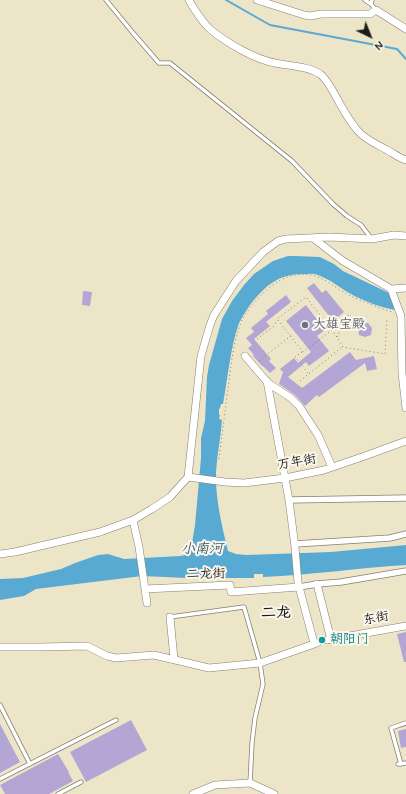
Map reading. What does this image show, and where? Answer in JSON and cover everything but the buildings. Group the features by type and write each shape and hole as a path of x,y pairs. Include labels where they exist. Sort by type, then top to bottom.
{"street":[{"path":"189,0 210,29 230,43 263,60 308,69 324,77 346,114 360,133 406,160"},
{"path":"257,0 310,16 321,14 370,14 376,10 406,28"},
{"path":"0,554 16,552 100,532 133,520 170,496 188,477 201,356 214,315 236,281 263,252 273,244 282,240 329,236 372,239 394,235 406,236"},
{"path":"313,238 343,261 391,289 406,288"},
{"path":"391,289 400,315 402,373 406,408"},
{"path":"245,356 267,381 291,398 299,406 318,434 332,467"},
{"path":"0,647 87,646 107,656 116,658 154,655 208,668 260,663 315,643 299,585 289,500 267,381"},
{"name":"万年街","path":"188,477 244,483 284,478 324,470 406,441"},
{"path":"289,500 406,498"},
{"path":"133,520 139,547 147,603"},
{"path":"295,545 390,538 406,534"},
{"path":"299,585 341,582 406,572"},
{"name":"东街","path":"317,584 329,640 406,626"},
{"name":"二龙街","path":"145,590 230,585 231,592 299,585"},
{"path":"170,617 174,659"},
{"path":"192,794 215,785 250,783 258,791 274,794"}],"lane":[{"path":"106,0 159,63 170,63 292,161 333,204 361,225 372,239"},
{"path":"365,0 372,2 376,10"},
{"path":"170,617 244,607 260,663 263,684 252,743 250,783"},
{"path":"0,705 30,764"},
{"path":"0,779 116,720"},
{"path":"406,723 391,728 399,764 406,763"},
{"path":"58,794 81,782"}],"path":[{"path":"219,459 232,357 239,330 243,318 251,306 267,288 286,278 305,275 314,276 350,296 400,315"},
{"path":"257,339 274,326 277,319 306,297 332,330 343,347"},
{"path":"337,337 349,314"},
{"path":"277,319 303,352"},
{"path":"300,381 343,347 385,354 387,320"},
{"path":"308,374 295,357 332,330"},
{"path":"253,365 293,334"}],"water":[{"name":"小南河","path":"288,256 320,257 334,264 343,271 389,293 395,310 360,299 326,279 312,274 286,276 273,282 261,292 250,305 239,323 236,333 231,353 223,404 221,404 219,409 219,419 222,420 217,459 216,482 219,512 228,551 246,555 331,552 406,545 406,565 281,576 263,577 263,574 254,574 254,578 142,576 36,589 24,596 0,600 0,579 23,578 61,569 98,555 108,554 124,559 185,555 192,543 195,525 201,458 201,438 205,421 207,377 222,319 232,301 254,274 273,261"}],"waterway":[{"path":"226,0 270,25 397,49 406,59"}],"place":[{"name":"大雄宝殿","path":"305,325"},
{"name":"朝阳门","path":"322,640"}],"district":[{"name":"二龙","path":"276,614"}]}
